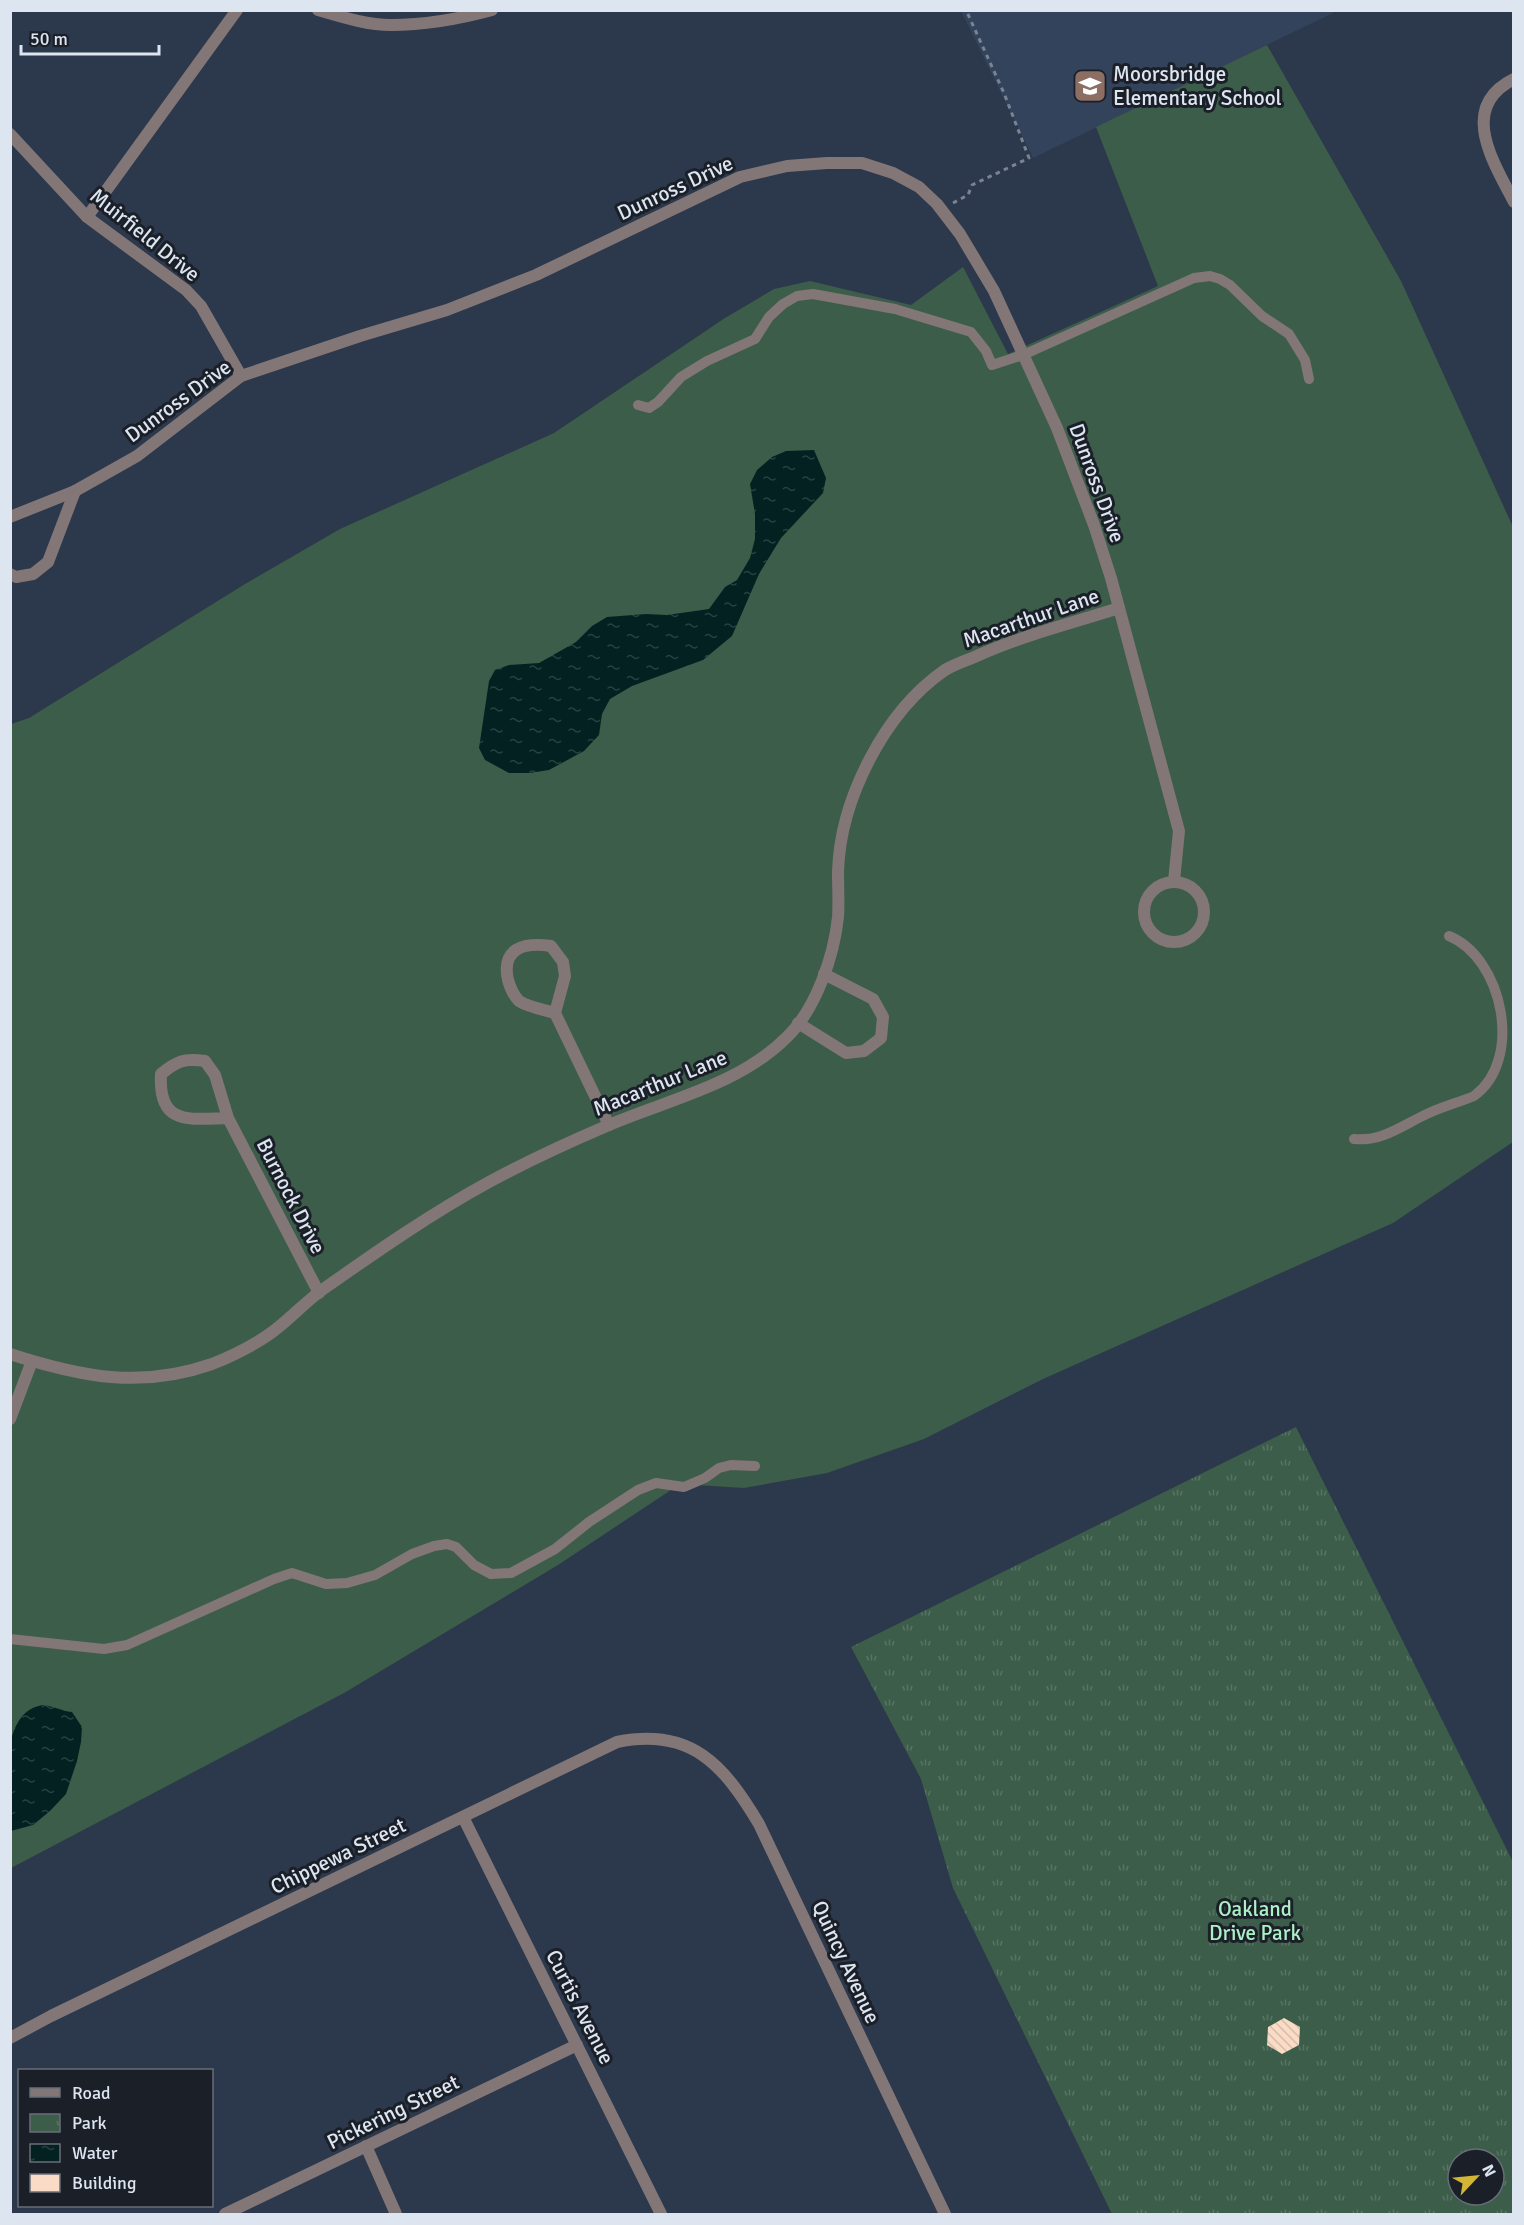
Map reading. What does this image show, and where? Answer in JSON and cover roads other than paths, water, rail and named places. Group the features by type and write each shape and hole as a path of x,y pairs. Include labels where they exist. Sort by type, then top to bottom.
{"street":[{"path":"87,217 237,10"},
{"path":"318,10 389,25 429,23 492,10"},
{"path":"1514,79 1489,99 1484,111 1483,134 1491,157 1514,202"},
{"name":"Muirfield Drive","path":"10,134 87,217 186,290 201,306 242,376"},
{"name":"Dunross Drive","path":"10,517 75,491 137,456 242,376 360,336 447,310 536,275 740,177 787,166 862,163 893,173 919,187 941,209 960,234 994,291 1057,428 1090,514 1119,608 1179,831 1174,882"},
{"path":"10,574 16,577 33,574 48,562 75,491"},
{"name":"Macarthur Lane","path":"10,1354 86,1375 132,1379 158,1377 211,1364 271,1334 319,1293 420,1225 488,1183 609,1125 715,1084 746,1069 788,1036 798,1023 824,974 833,946 838,918 838,867 849,805 864,770 887,731 915,698 946,670 1009,642 1119,608"},
{"path":"1174,882 1184,883 1193,889 1204,906 1201,927 1185,941 1176,943 1166,942 1150,932 1143,914 1148,896 1155,888 1164,883 1174,882"},
{"path":"555,1013 520,1001 510,988 506,970 510,956 521,946 535,944 551,946 563,962 565,976 555,1013 609,1125"},
{"path":"798,1023 846,1053 864,1051 881,1038 883,1017 873,999 824,974"},
{"name":"Burnock Drive","path":"228,1118 186,1120 174,1114 163,1101 160,1087 161,1074 174,1064 189,1058 205,1061 215,1075 228,1118 319,1293"},
{"path":"10,1419 32,1361"},
{"name":"Chippewa Street","path":"10,2038 616,1742 639,1738 660,1739 688,1747"},
{"name":"Quincy Avenue","path":"688,1747 706,1756 724,1772 741,1794 759,1824 945,2214"},
{"name":"Curtis Avenue","path":"464,1817 661,2214"},
{"name":"Pickering Street","path":"225,2214 577,2045"},
{"path":"366,2146 396,2214"}],"lane":[{"path":"638,405 649,408 658,402 681,377 707,361 755,339 769,317 783,304 797,296 813,294 895,309 971,332 986,351 992,365 1023,355 1194,278 1210,276 1230,285 1262,316 1289,334 1305,360 1309,379"},
{"path":"1354,1139 1377,1138 1429,1113 1474,1096 1480,1092 1494,1073 1504,1032 1502,1005 1478,958 1464,942 1449,936"},
{"path":"10,1639 104,1649 127,1645 292,1573 326,1584 347,1583 375,1575 412,1554 447,1544 456,1547 474,1565 491,1574 511,1573 555,1549 589,1522 638,1490 656,1483 684,1487 705,1478 719,1468 731,1465 755,1466"}],"water":[{"path":"814,450 826,478 823,493 781,538 759,574 732,636 703,660 632,686 610,699 602,714 599,735 584,751 549,770 509,773 485,760 479,748 489,681 495,670 509,665 539,663 576,642 592,626 607,617 667,615 709,609 725,587 737,580 750,558 755,539 755,514 750,484 757,470 772,457 786,451"},
{"path":"43,1705 72,1712 82,1727 77,1761 66,1794 50,1811 33,1825 11,1831 10,1743 14,1729 25,1713"}],"place":[{"name":"Moorsbridge Elementary School","path":"1090,86"}],"park label":[{"name":"Oakland Drive Park","path":"1255,1921"}]}
